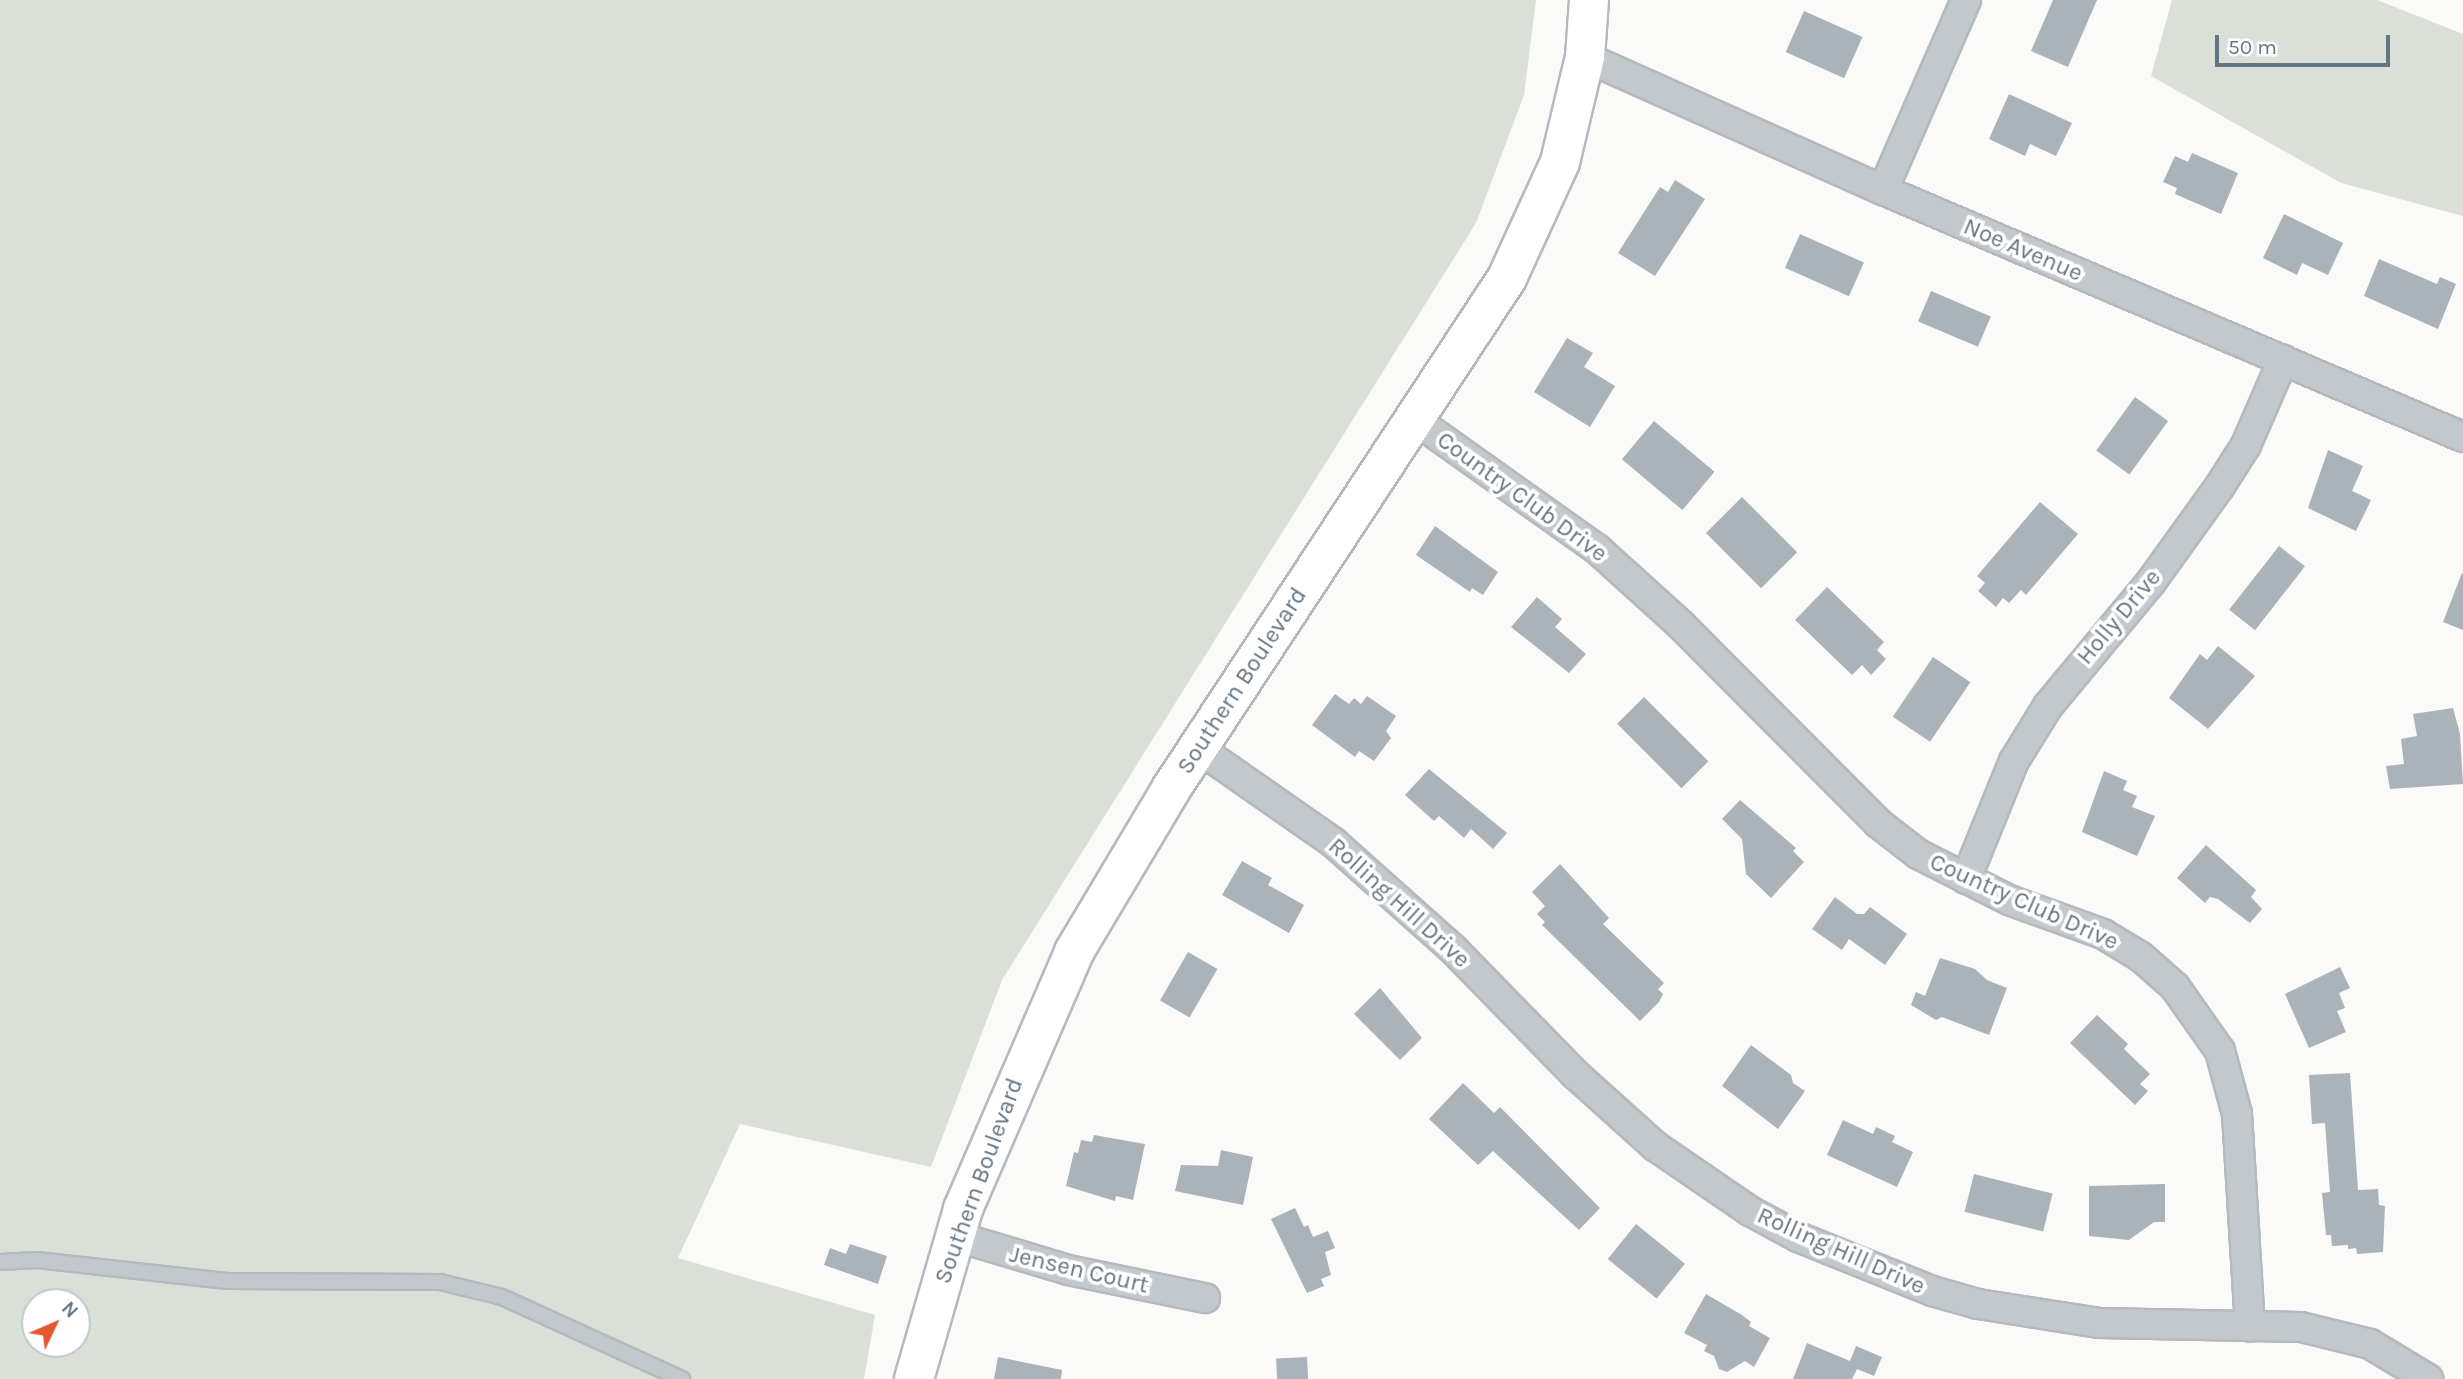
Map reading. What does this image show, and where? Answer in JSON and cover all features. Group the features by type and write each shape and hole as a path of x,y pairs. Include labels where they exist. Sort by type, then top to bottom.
{"main road":[{"name":"Southern Boulevard","path":"914,1379 955,1236 1005,1104 1074,953 1198,748 1507,278 1560,162 1585,57 1589,0"}],"street":[{"path":"1883,190 1966,0"},
{"name":"Noe Avenue","path":"1585,57 1883,190 2463,437"},
{"name":"Holly Drive","path":"1966,879 1993,805 2021,750 2048,706 2151,582 2220,486 2246,445 2283,360"},
{"name":"Country Club Drive","path":"1414,419 1597,550 1690,634 1878,823 1918,854 1966,879 2126,947 2175,987 2199,1016 2220,1051 2237,1114 2250,1327"},
{"name":"Rolling Hill Drive","path":"1198,748 1334,843 1453,949 1620,1116 1684,1168 1749,1211 1853,1261 1978,1304 2099,1323 2301,1328 2346,1335 2402,1360 2428,1379"},
{"name":"Jensen Court","path":"955,1236 1055,1266 1205,1298"}],"lane":[{"path":"0,1262 37,1260 227,1281 440,1282 502,1297 682,1379"}],"shaded area":[{"path":"0,0 1536,0 1524,95 1476,223 1002,980 931,1167 740,1124 678,1258 875,1315 864,1379 0,1379"},
{"path":"2172,0 2377,0 2463,34 2463,216 2341,183 2151,76"}],"building":[{"path":"2053,0 2097,0 2068,67 2031,51"},
{"path":"1804,11 1862,37 1844,78 1786,52"},
{"path":"2009,94 2072,123 2056,156 2030,144 2025,156 1989,139"},
{"path":"2192,153 2238,173 2221,214 2175,194 2177,188 2163,182 2175,156 2188,162"},
{"path":"1675,180 1705,199 1655,276 1618,253 1660,187 1668,192"},
{"path":"2284,214 2343,243 2328,275 2302,263 2297,275 2263,258"},
{"path":"1800,234 1864,262 1849,296 1785,268"},
{"path":"2379,259 2437,284 2440,277 2456,284 2438,329 2364,296"},
{"path":"1931,291 1991,316 1978,347 1918,321"},
{"path":"1567,338 1593,353 1584,367 1615,386 1590,427 1534,392"},
{"path":"2135,397 2168,421 2129,474 2096,450"},
{"path":"1654,421 1715,472 1682,510 1622,459"},
{"path":"2328,450 2363,466 2352,491 2371,500 2356,531 2308,508"},
{"path":"1742,497 1797,552 1761,588 1706,533"},
{"path":"2040,502 2078,534 2026,595 2021,590 2009,603 2003,598 1996,607 1978,591 1985,583 1977,576"},
{"path":"1435,526 1498,572 1483,595 1472,588 1470,592 1416,555"},
{"path":"2279,546 2305,566 2255,630 2229,610"},
{"path":"2463,574 2463,630 2443,622"},
{"path":"1827,587 1884,642 1877,650 1886,659 1871,675 1862,665 1852,675 1795,620"},
{"path":"1537,597 1562,619 1555,627 1586,654 1569,673 1511,627"},
{"path":"2218,646 2255,676 2208,729 2169,698 2200,654 2207,660"},
{"path":"1933,657 1970,682 1930,742 1893,717"},
{"path":"1335,694 1349,704 1354,698 1361,704 1367,696 1396,716 1386,731 1391,738 1374,761 1359,751 1355,757 1312,725"},
{"path":"1644,697 1708,761 1681,788 1617,724"},
{"path":"2453,708 2460,734 2463,784 2390,789 2386,766 2404,764 2401,739 2417,736 2413,714"},
{"path":"1429,769 1507,833 1493,849 1471,829 1464,838 1439,816 1434,821 1405,795"},
{"path":"2104,771 2127,781 2123,790 2137,796 2132,807 2155,816 2137,856 2082,832"},
{"path":"1740,800 1796,848 1793,851 1804,862 1771,898 1746,874 1742,839 1722,819"},
{"path":"2206,845 2256,890 2251,897 2262,909 2250,923 2218,899 2210,897 2205,903 2177,878"},
{"path":"1242,861 1272,878 1268,885 1304,905 1289,933 1222,895"},
{"path":"1560,864 1609,918 1603,924 1664,983 1658,989 1663,994 1659,1002 1640,1021 1542,925 1545,922 1537,914 1545,906 1532,892"},
{"path":"1835,897 1857,914 1864,914 1870,907 1907,934 1885,965 1849,939 1842,950 1812,929"},
{"path":"1188,952 1217,969 1189,1017 1160,1000"},
{"path":"1940,958 1975,969 1987,980 2007,988 1989,1035 1942,1017 1936,1020 1911,1005 1916,992 1925,996"},
{"path":"2340,967 2350,988 2339,993 2345,1008 2337,1011 2346,1032 2309,1048 2285,994"},
{"path":"1380,988 1422,1038 1400,1060 1354,1014"},
{"path":"2097,1015 2128,1044 2124,1049 2150,1074 2140,1084 2148,1091 2135,1105 2070,1043"},
{"path":"1751,1045 1791,1075 1793,1083 1805,1091 1778,1129 1722,1086"},
{"path":"2350,1073 2358,1190 2378,1189 2379,1205 2385,1206 2383,1252 2357,1254 2356,1248 2348,1249 2348,1245 2332,1246 2331,1235 2326,1235 2322,1193 2330,1192 2325,1123 2312,1124 2309,1075"},
{"path":"1463,1083 1494,1113 1500,1107 1600,1208 1579,1230 1493,1151 1478,1165 1429,1119"},
{"path":"1843,1120 1873,1134 1876,1127 1895,1136 1892,1142 1913,1152 1897,1187 1827,1155"},
{"path":"1094,1135 1145,1144 1133,1200 1116,1196 1115,1201 1066,1186 1074,1152 1078,1153 1081,1140 1092,1142"},
{"path":"1221,1150 1253,1157 1243,1205 1175,1191 1181,1165 1218,1166"},
{"path":"1974,1174 2053,1194 2043,1231 1965,1212"},
{"path":"2165,1184 2165,1222 2154,1222 2129,1240 2089,1236 2089,1186"},
{"path":"1295,1208 1304,1227 1308,1225 1313,1237 1328,1231 1335,1248 1325,1252 1331,1275 1321,1279 1324,1286 1307,1293 1271,1219"},
{"path":"1636,1224 1685,1264 1657,1299 1608,1259"},
{"path":"850,1244 887,1256 878,1284 824,1265 830,1248 846,1254"},
{"path":"1706,1294 1742,1315 1751,1322 1749,1326 1770,1338 1754,1367 1745,1361 1727,1372 1719,1369 1714,1356 1704,1351 1707,1345 1684,1333"},
{"path":"1807,1343 1850,1361 1856,1346 1882,1357 1874,1376 1857,1369 1852,1379 1793,1379"},
{"path":"998,1357 1062,1370 1061,1379 994,1379"},
{"path":"1307,1357 1308,1379 1277,1379 1276,1359"}]}
